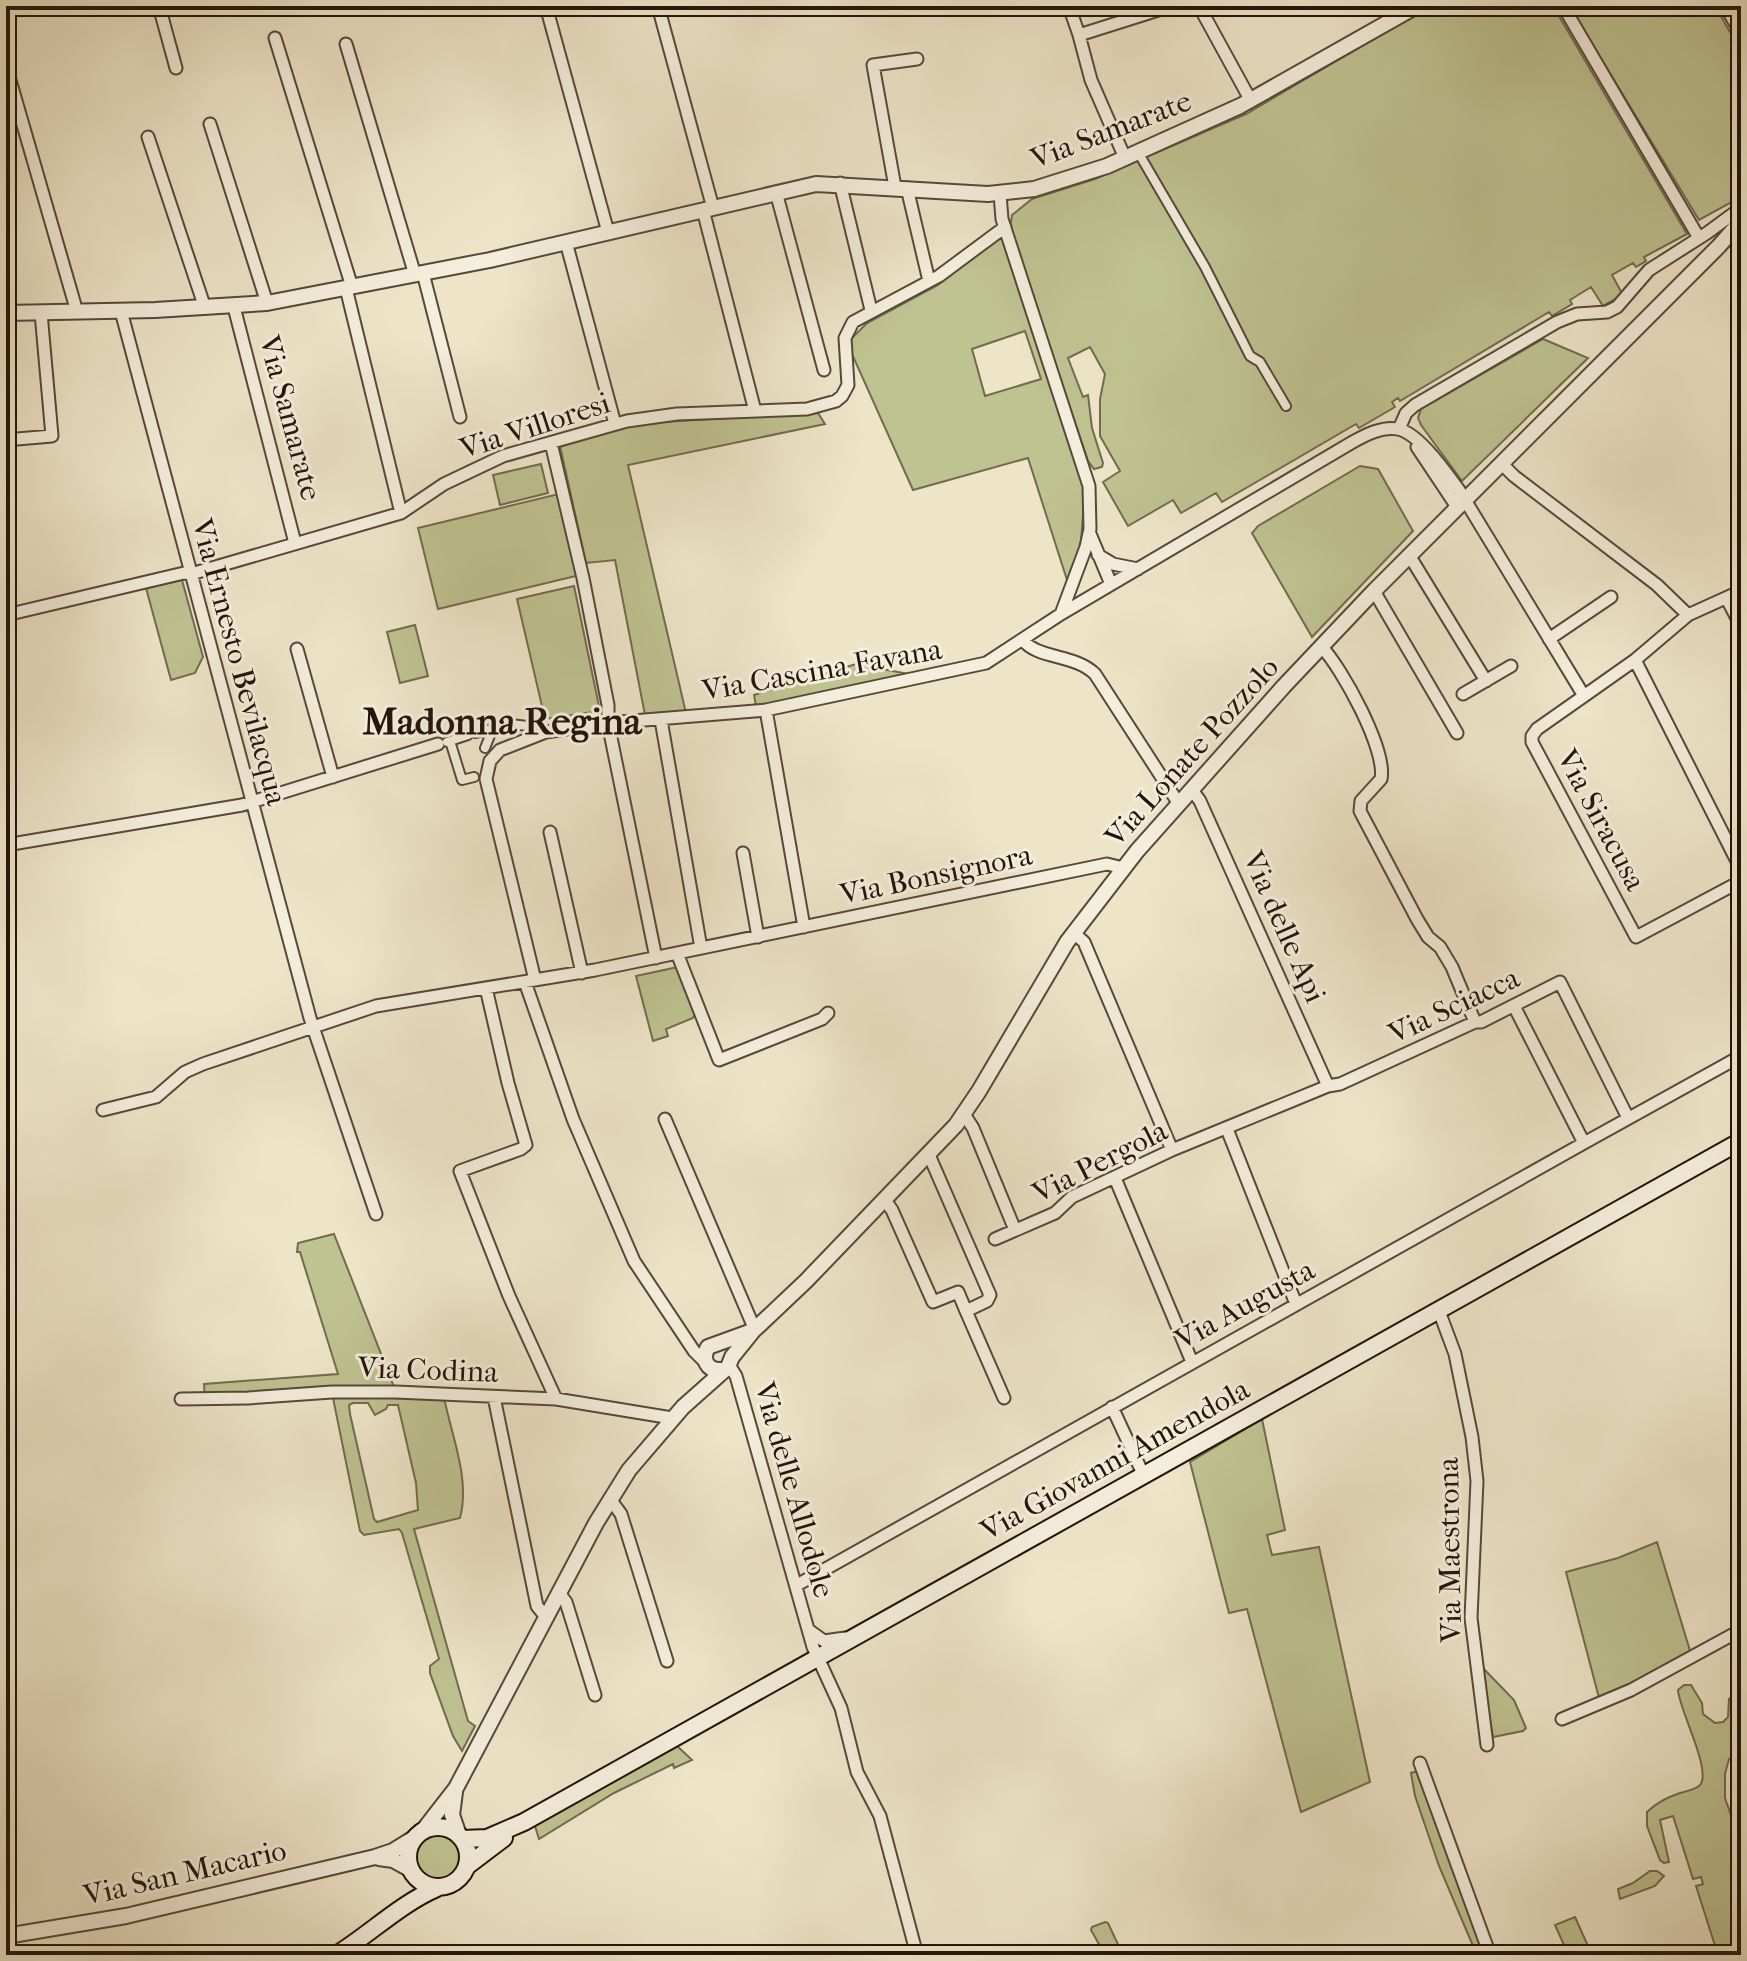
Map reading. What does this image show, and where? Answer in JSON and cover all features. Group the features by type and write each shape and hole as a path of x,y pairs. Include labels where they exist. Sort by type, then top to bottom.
{"main road":[{"name":"Via Giovanni Amendola","path":"517,1826 1741,1141"},
{"path":"387,1920 404,1895 411,1871 408,1853 418,1836 428,1829 444,1828 460,1837 487,1838 517,1826"},
{"path":"336,1955 419,1896 456,1882 467,1866 517,1826"},
{"path":"460,1837 468,1852 467,1866"},
{"path":"411,1871 419,1881 437,1888"}],"street":[{"path":"159,6 176,68"},
{"path":"546,6 608,232"},
{"path":"658,6 755,411"},
{"path":"1069,6 1091,80 1125,158"},
{"path":"1079,35 1143,10 1171,6"},
{"path":"1199,6 1251,101"},
{"name":"Via Samarate","path":"6,313 234,307 267,303 419,274 816,184 1000,194 1060,182 1125,158 1251,101 1417,6"},
{"path":"1563,6 1699,238"},
{"path":"1734,11 1741,30"},
{"path":"275,38 349,288 401,513"},
{"path":"346,44 419,274 460,417"},
{"path":"917,59 873,65 901,188 929,281"},
{"path":"6,66 77,312"},
{"path":"210,124 267,303"},
{"path":"148,137 205,308"},
{"path":"1142,159 1205,267 1250,356 1260,362 1286,406"},
{"path":"840,183 871,310"},
{"path":"776,192 824,370"},
{"path":"1000,194 1000,212 1087,473 1090,493 1090,529 1082,562 1061,614"},
{"path":"1741,208 1649,270 1617,307 1607,312 1572,316 1546,328 1415,405 1406,414 1406,432 1430,470 1461,503 1584,696 1635,660 1688,615 1741,591"},
{"path":"1719,246 1741,221"},
{"name":"Via Villoresi","path":"6,615 95,592 191,574 401,513 444,484 493,460 615,424 666,414 807,409 839,399 848,385 846,334 853,322 929,281 1005,227"},
{"path":"1719,246 1741,230"},
{"path":"566,242 615,424"},
{"name":"Via Lonate Pozzolo","path":"677,1413 719,1364 885,1200 964,1114 1074,933 1123,868 1179,804 1374,591 1719,246"},
{"name":"Via Samarate","path":"234,307 295,543"},
{"name":"Via Ernesto Bevilacqua","path":"121,311 313,1026"},
{"path":"17,439 52,436 41,313"},
{"name":"Via Cascina Favana","path":"487,783 488,764 500,750 532,737 608,723 766,710 982,664 1357,439 1385,429 1406,432"},
{"path":"551,443 583,578 608,705 608,723 656,958"},
{"path":"1501,463 1657,585 1688,615"},
{"path":"1090,529 1111,584"},
{"path":"1098,554 1113,564 1138,569"},
{"path":"1409,555 1486,681"},
{"path":"1374,591 1457,733"},
{"path":"1549,639 1611,597"},
{"path":"1727,599 1741,626"},
{"path":"1023,640 1030,648 1075,660 1092,670 1179,804"},
{"path":"1321,646 1344,678 1382,760 1381,779 1361,801 1360,811 1417,919 1452,967 1475,1022"},
{"path":"297,649 333,777"},
{"path":"1635,660 1741,869"},
{"path":"1463,694 1511,666"},
{"name":"Via Siracusa","path":"1584,696 1537,729 1532,742 1636,937 1741,881"},
{"path":"766,710 804,927"},
{"path":"661,720 701,948"},
{"path":"6,845 242,805 493,728 517,723 527,726 531,732"},
{"path":"485,748 493,728"},
{"path":"444,743 462,780 474,777"},
{"name":"Via delle Allodole","path":"487,783 530,981 570,1109 637,1267 688,1340 736,1376 817,1659 839,1703 857,1772 880,1816 917,1955"},
{"name":"Via delle Api","path":"1192,790 1225,855 1328,1086"},
{"path":"550,832 582,973"},
{"path":"743,853 758,937"},
{"name":"Via Bonsignora","path":"103,1110 156,1097 193,1068 376,1006 582,973 1107,864 1123,868"},
{"path":"1074,933 1084,942 1172,1150"},
{"path":"677,953 719,1060 822,1019 828,1013"},
{"name":"Via Sciacca","path":"1227,1129 1481,1022 1560,982 1628,1118"},
{"path":"486,988 504,1070 526,1145 460,1171 509,1296 556,1399"},
{"path":"1514,1006 1584,1143"},
{"path":"313,1026 376,1214"},
{"name":"Via Augusta","path":"797,1585 1741,1056"},
{"path":"964,1114 973,1128 1015,1230"},
{"path":"665,1119 754,1331 714,1344 705,1354 719,1364 726,1346 714,1344 688,1340"},
{"path":"1227,1129 1296,1304"},
{"name":"Via Pergola","path":"995,1239 1055,1213 1072,1197 1172,1150 1227,1129"},
{"path":"929,1155 990,1295 987,1301 966,1311"},
{"path":"1115,1178 1192,1362"},
{"path":"885,1200 892,1208 933,1302 958,1292 1004,1398"},
{"name":"Via Maestrona","path":"1439,1311 1455,1354 1472,1437 1478,1486 1471,1618 1487,1745"},
{"name":"Via Codina","path":"181,1399 343,1391 556,1399 677,1413"},
{"path":"494,1397 537,1606 546,1617"},
{"path":"1112,1407 1144,1476"},
{"path":"418,1836 456,1788 610,1499 629,1470 677,1413"},
{"path":"610,1499 621,1514 667,1661"},
{"path":"559,1593 566,1602 595,1695"},
{"name":"Via delle Allodole","path":"810,1630 821,1639 832,1641 875,1627"},
{"path":"1562,1719 1631,1690 1741,1630"},
{"path":"1420,1763 1490,1955"},
{"path":"456,1788 452,1809 460,1837"},
{"name":"Via San Macario","path":"6,1936 126,1916 375,1857 393,1851 418,1836"},
{"path":"375,1857 393,1860 411,1871"}],"green space":[{"path":"1430,6 1553,6 1687,234 1644,257 1646,261 1636,267 1633,263 1612,275 1623,295 1603,306 1591,287 1552,316 1549,312 1400,401 1398,398 1392,402 1395,407 1359,428 1356,424 1222,502 1216,493 1181,513 1173,500 1128,526 1103,482 1120,471 1100,436 1100,399 1105,374 1090,347 1068,358 1083,397 1088,395 1092,428 1103,463 1102,467 1094,469 1088,461 1010,228 1012,215 1032,199 1095,179 1246,114"},
{"path":"1569,6 1715,6 1741,51 1741,197 1699,220"},
{"path":"1003,234 1085,489 1080,554 1068,583 1028,458 913,490 847,343 867,323 938,285","holes":["1025,331 1041,379 985,396 972,349"]},
{"path":"1543,339 1588,358 1462,481 1421,425 1418,418 1421,409"},
{"path":"818,413 825,424 628,465 686,713 645,715 615,560 586,563 560,446 606,430 644,423"},
{"path":"541,464 548,493 500,505 493,475"},
{"path":"1360,466 1378,469 1413,531 1312,637 1252,533 1258,526"},
{"path":"559,494 580,575 438,609 418,528"},
{"path":"182,580 203,657 195,673 171,680 146,588"},
{"path":"574,586 600,711 545,719 517,599"},
{"path":"415,625 428,676 400,683 387,632"},
{"path":"856,664 914,675 756,706 754,695"},
{"path":"678,967 696,1012 693,1018 666,1029 668,1036 653,1041 636,976"},
{"path":"334,1234 396,1392 205,1399 204,1384 338,1374 300,1252 297,1252 298,1243"},
{"path":"333,1398 445,1402 462,1475 460,1518 414,1529 468,1721 475,1726 462,1751 453,1736 430,1673 430,1666 439,1659 402,1533 399,1529 364,1535 360,1531","holes":["368,1403 375,1415 388,1405 398,1405 416,1483 418,1510 377,1522 349,1405"]},
{"path":"1262,1419 1285,1530 1267,1535 1272,1555 1319,1547 1370,1782 1301,1812 1247,1609 1229,1613 1190,1462"},
{"path":"1657,1542 1691,1654 1623,1690 1599,1698 1566,1572 1618,1558"},
{"path":"1480,1665 1514,1700 1526,1728 1523,1731 1493,1737"},
{"path":"1684,1685 1691,1685 1702,1703 1703,1714 1715,1723 1723,1722 1728,1717 1729,1699 1734,1694 1739,1695 1741,1700 1741,1755 1729,1759 1725,1774 1725,1798 1741,1844 1741,1955 1718,1955 1696,1886 1703,1884 1701,1877 1693,1879 1673,1816 1660,1820 1669,1862 1660,1860 1647,1826 1647,1812 1667,1798 1699,1786 1702,1779 1699,1756 1678,1690"},
{"path":"675,1744 692,1760 674,1768 673,1764 614,1793 539,1839 534,1823"},
{"path":"1417,1771 1484,1948 1476,1953 1439,1866 1415,1796 1411,1773"},
{"path":"438,1834 454,1841 461,1857 454,1873 438,1880 422,1873 415,1857 422,1841"},
{"path":"1650,1871 1664,1876 1655,1886 1620,1899 1618,1889"},
{"path":"1575,1917 1588,1946 1568,1954 1555,1925"},
{"path":"1105,1922 1123,1955 1105,1955 1091,1930"}],"district":[{"name":"Madonna Regina","path":"502,721"}]}
